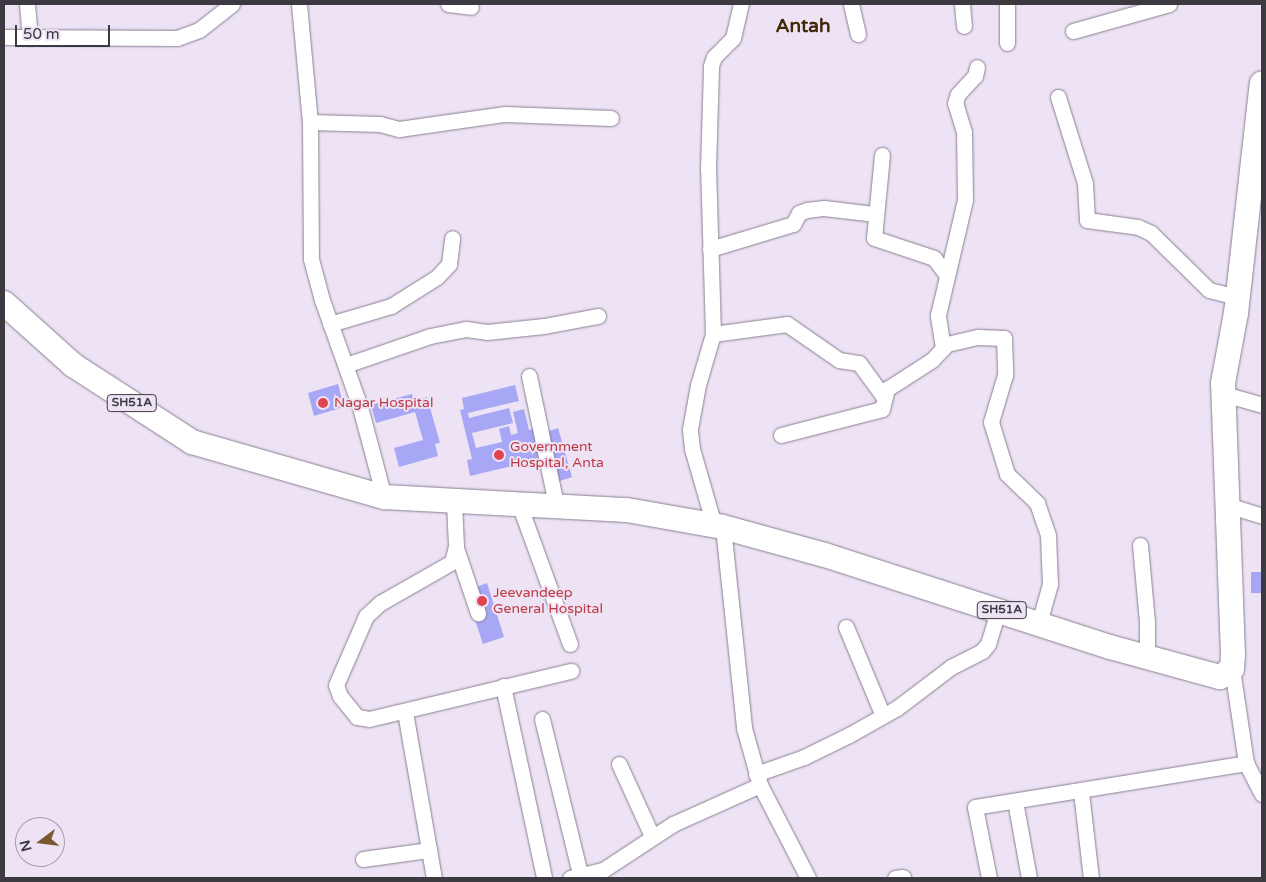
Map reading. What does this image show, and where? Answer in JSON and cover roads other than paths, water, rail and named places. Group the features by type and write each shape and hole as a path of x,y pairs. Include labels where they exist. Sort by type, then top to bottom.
{"main road":[{"path":"1232,670 1224,394 1238,297 1262,94"},
{"name":"SH51A","path":"4,303 73,365 192,442 384,497 454,502 556,504 648,513 719,526 999,609 1147,657 1218,677 1232,670"}],"street":[{"path":"27,4 30,38"},
{"path":"299,4 310,122 311,259 330,324 346,365 384,497"},
{"path":"449,4 471,7"},
{"path":"741,4 733,38 714,57 711,66 710,249 713,334 698,385 690,429 692,449 719,526 744,728 758,779 808,878"},
{"path":"851,4 858,34"},
{"path":"962,4 964,26"},
{"path":"1007,4 1008,43"},
{"path":"1073,31 1170,4"},
{"path":"4,38 153,40 185,37 199,30 228,7"},
{"path":"944,348 938,319 946,274 965,200 964,132 955,103 958,94 975,76 977,67"},
{"path":"1058,97 1085,183 1087,220 1138,227 1151,233 1209,290 1238,297"},
{"path":"310,122 380,124 399,129 505,114 611,118"},
{"path":"882,155 874,214 874,238 934,258 946,274"},
{"path":"710,249 793,224 800,213 807,210 824,208 874,214"},
{"path":"330,324 391,306 437,278 449,264 452,238"},
{"path":"346,365 430,336 466,329 486,332 544,326 598,316"},
{"path":"713,334 787,324 839,360 859,363 883,396"},
{"path":"781,435 882,408 886,389 932,360 944,348 969,338 1005,339 1005,375 991,422 1007,474 1037,503 1048,536 1050,584 1040,623"},
{"path":"529,376 556,504"},
{"path":"1224,394 1262,405"},
{"path":"454,502 456,546 478,613"},
{"path":"519,504 570,644"},
{"path":"1227,505 1262,516"},
{"path":"1140,545 1147,622 1147,657"},
{"path":"456,546 448,567 380,603 368,613 336,685 340,696 360,719 404,712 571,670"},
{"path":"542,720 577,878 606,874 652,836 758,779 828,746 883,716 943,673 986,649 999,609"},
{"path":"846,627 883,716"},
{"path":"1232,670 1246,763 1262,794"},
{"path":"503,686 544,878"},
{"path":"404,712 434,878"},
{"path":"989,878 975,808 1081,792 1246,763"},
{"path":"619,764 652,836"},
{"path":"1081,792 1090,878"},
{"path":"1014,801 1029,878"},
{"path":"363,859 429,850"}],"place":[{"name":"Nagar Hospital","path":"323,403"},
{"name":"Government Hospital, Anta","path":"499,455"},
{"name":"Jeevandeep General Hospital","path":"482,601"}],"district":[{"name":"Antah","path":"803,27"}]}
